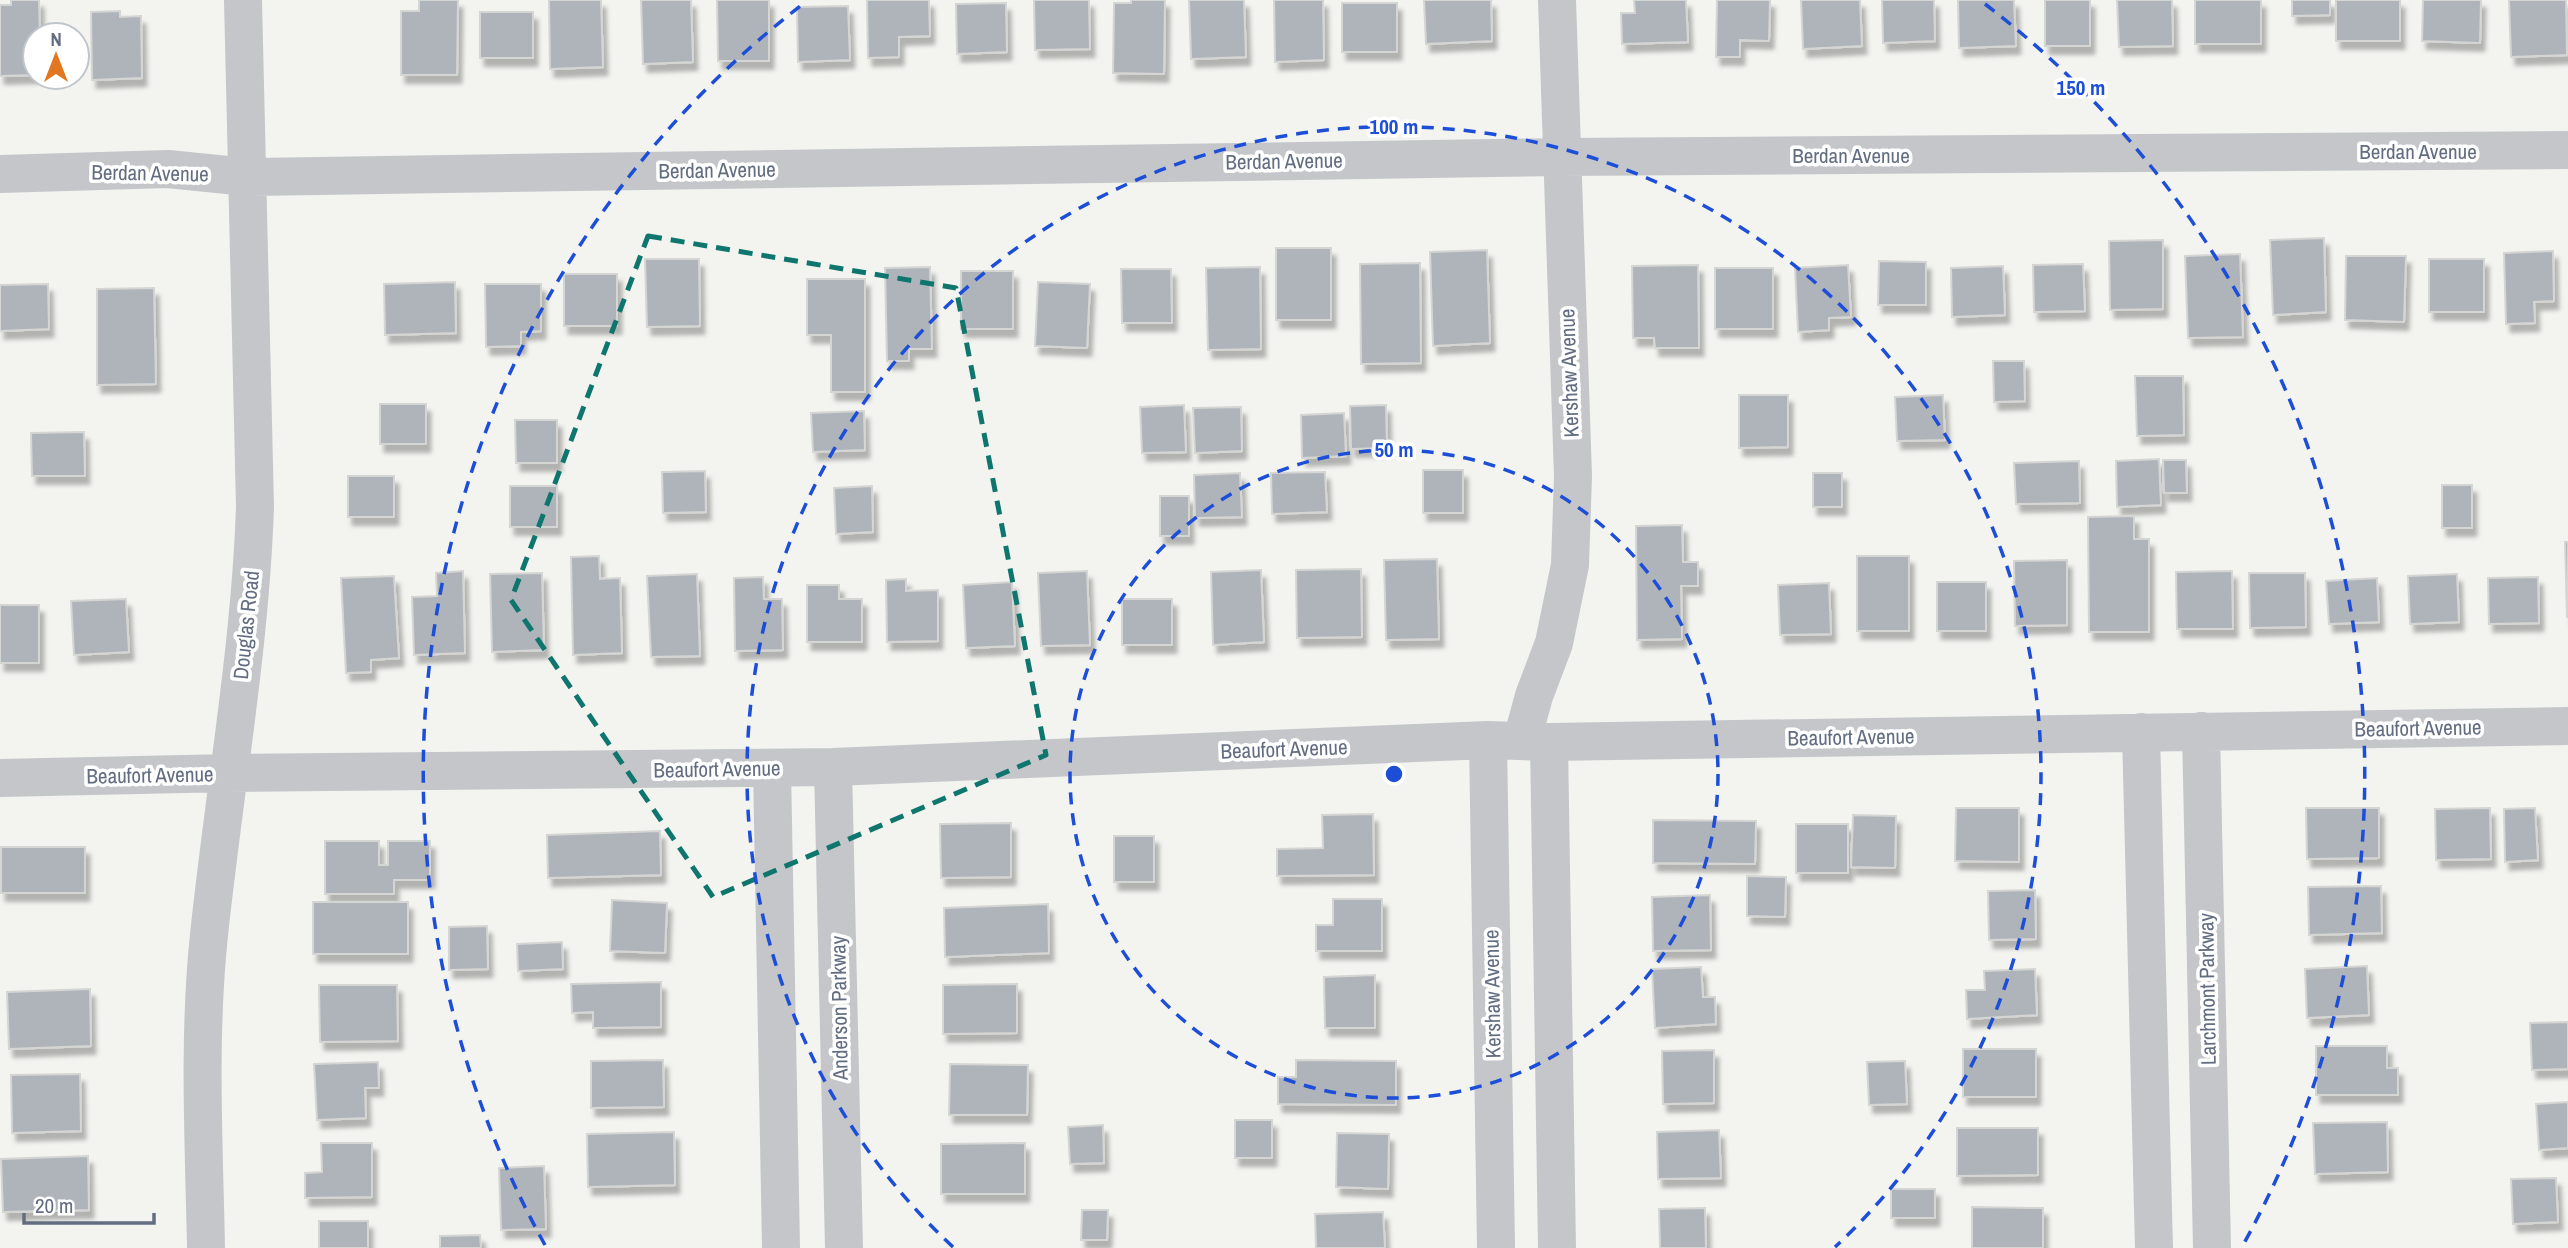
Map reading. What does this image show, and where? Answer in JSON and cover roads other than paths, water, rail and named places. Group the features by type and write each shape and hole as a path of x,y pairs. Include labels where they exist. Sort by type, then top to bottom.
{"street":[{"name":"Douglas Road","path":"206,1248 204,1009 209,935 253,569 255,507 243,0"},
{"name":"Kershaw Avenue","path":"1496,1248 1520,741 1554,643 1570,565 1573,476 1557,0"},
{"name":"Berdan Avenue","path":"0,174 169,169 247,177 1562,157 2568,150"},
{"name":"Beaufort Avenue","path":"0,778 833,767 1520,741 2568,726"},
{"name":"Larchmont Parkway","path":"2201,731 2212,1248"},
{"path":"2141,732 2154,1248"},
{"name":"Kershaw Avenue","path":"1520,741 1557,1248"},
{"name":"Anderson Parkway","path":"833,767 844,1248"},
{"path":"772,768 781,1248"}]}
